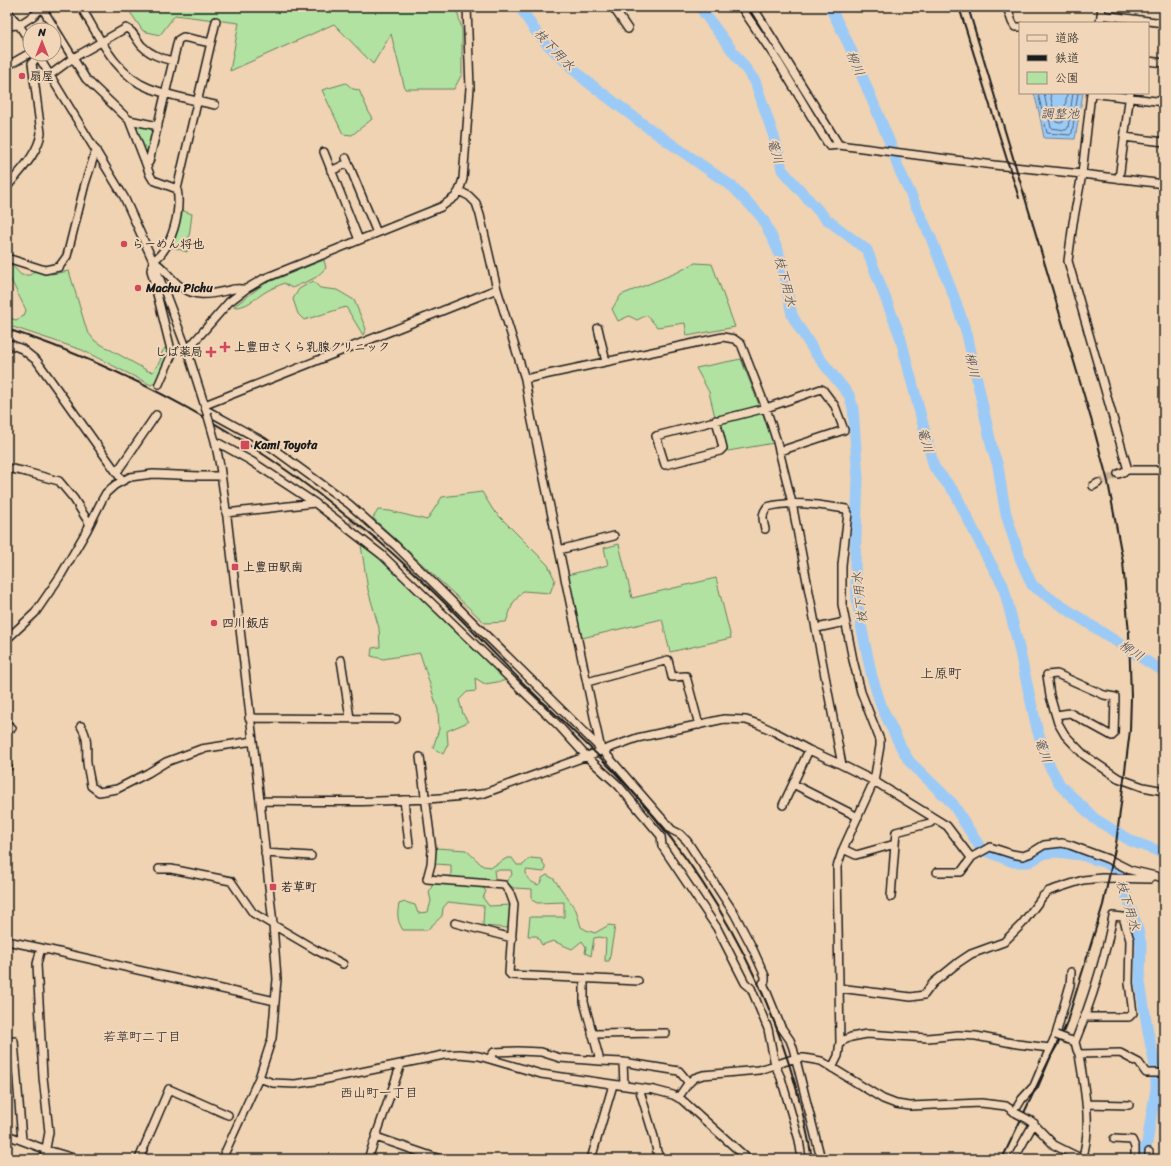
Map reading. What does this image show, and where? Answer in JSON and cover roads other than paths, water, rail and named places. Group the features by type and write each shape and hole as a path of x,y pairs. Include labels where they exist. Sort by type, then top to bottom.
{"street":[{"path":"81,7 102,41 125,73 142,84 165,93 215,105"},
{"path":"187,350 223,308 246,289 263,279 441,207 451,200 459,191 463,179 470,88 467,7"},
{"path":"614,7 628,30"},
{"path":"741,7 779,64 829,146 838,145 1164,184"},
{"path":"753,7 838,145"},
{"path":"1007,7 1012,22 1015,27 1019,28"},
{"path":"1100,22 1102,7"},
{"path":"7,26 19,25 43,8 86,79 129,120 153,180 177,189"},
{"path":"7,11 22,30"},
{"path":"1101,15 1138,21 1164,23"},
{"path":"159,384 172,354 151,270 153,261 158,258 169,241 178,212 177,189 216,21"},
{"path":"50,75 73,58 124,28 130,29 137,41 148,52 158,58 173,61"},
{"path":"146,164 149,162 178,41 182,37 211,43"},
{"path":"7,66 22,58"},
{"path":"1149,61 1164,63"},
{"path":"7,187 39,144 41,133 33,62"},
{"path":"42,62 121,191 153,261 187,350 206,409 215,441 221,476 260,801 273,924 277,979 272,1038 259,1078 222,1159"},
{"path":"1092,94 1082,174 1068,261 1128,470"},
{"path":"1110,94 1129,95 1164,102"},
{"path":"1119,179 1129,95"},
{"path":"129,120 158,126"},
{"path":"1124,137 1164,142"},
{"path":"7,258 45,270 59,267 67,256 87,177 96,150"},
{"path":"324,152 359,240"},
{"path":"331,170 347,161 377,233"},
{"path":"459,191 470,196 476,204 497,289 524,380 601,750"},
{"path":"153,261 159,264 179,286 189,293 207,295 232,289 246,289"},
{"path":"206,409 497,289"},
{"path":"598,328 606,362"},
{"path":"524,380 723,337 729,337 741,344 766,408 780,451 817,628 842,765"},
{"path":"7,343 22,349 37,361 118,472 122,480"},
{"path":"716,420 723,448 720,451 666,465 656,436 716,420 766,408 821,389 823,390 835,406 844,430 780,451"},
{"path":"206,409 264,442 349,504 358,516 396,546 601,750 672,830 680,834 687,841 711,877 751,945 765,976 765,981 763,983 781,1027 790,1040 796,1058 821,1159"},
{"path":"118,472 156,415"},
{"path":"215,441 250,461 350,527 492,660 559,726 587,757 618,785 661,836 662,846 717,928 745,983 750,988 768,1028 775,1065 781,1078 799,1140 802,1159"},
{"path":"7,468 59,481 74,499 89,523"},
{"path":"1118,474 1128,470 1164,470"},
{"path":"7,639 35,613 62,575 106,493 122,480 137,475 153,474 221,476"},
{"path":"226,513 315,503"},
{"path":"765,529 762,517 763,513 767,507 779,504 792,503 846,509 848,513 842,578 842,604 852,660 861,692 880,740 874,781 843,849 837,867 840,1042 838,1056 832,1068"},
{"path":"559,550 614,536"},
{"path":"817,628 845,622"},
{"path":"341,660 350,718"},
{"path":"587,682 668,660 672,677 686,676 699,725"},
{"path":"1056,715 1070,713 1112,736 1114,734 1115,697 1104,696 1057,674 1046,675 1050,696 1058,723 1065,735 1084,755 1118,778 1143,787 1164,791"},
{"path":"249,718 396,719"},
{"path":"260,801 364,802 482,794 637,738 724,719 746,720 773,731 874,781 947,826 969,855 975,856"},
{"path":"81,726 85,732 88,742 88,763 92,786 99,792 116,789 166,762 201,749 253,741"},
{"path":"783,805 809,750"},
{"path":"420,757 432,850 431,864 427,879 504,885 510,893 514,904 511,975 638,980"},
{"path":"793,784 858,817"},
{"path":"404,800 409,844"},
{"path":"891,897 896,832 930,823 935,819"},
{"path":"937,872 961,872 975,856 990,846 1012,854 1023,856 1044,845 1062,843 1108,858 1130,870 1162,878"},
{"path":"843,849 856,855 895,844"},
{"path":"265,853 311,856"},
{"path":"159,869 231,881 253,913 343,964"},
{"path":"838,988 911,997 924,995 933,983 971,954 1004,942 1022,924 1042,896 1049,892 1083,880 1102,878 1162,878"},
{"path":"1072,1041 1085,1016 1109,937 1113,916 1123,917 1130,940 1129,983 1133,1013 1129,1017 1085,1016"},
{"path":"455,923 512,938"},
{"path":"7,941 276,1001"},
{"path":"41,948 37,964 43,1077 49,1132 47,1150 44,1159"},
{"path":"1015,1113 1022,1098 1034,1086 1056,1035 1060,1016 1070,985 1072,972"},
{"path":"584,979 584,1002 600,1061"},
{"path":"592,1034 666,1033"},
{"path":"840,1042 851,1037 867,1034 928,1038 958,1035 976,1036 1017,1044 1050,1048"},
{"path":"1056,1035 1072,1041 1079,1054 1086,1104 1087,1137 1086,1148 1082,1159"},
{"path":"14,1041 22,1140"},
{"path":"490,1058 494,1052 518,1050 541,1052 560,1058 623,1062 679,1071 689,1082"},
{"path":"1079,1054 1120,1053 1139,1063 1146,1073 1162,1072"},
{"path":"259,1078 273,1083 295,1084 425,1058 459,1054 490,1058 541,1074 664,1092 678,1098 748,1159"},
{"path":"678,1098 689,1082 694,1078 703,1075 759,1070 796,1058 816,1060 832,1068 870,1092 896,1104 910,1106 993,1104 1006,1106 1015,1113 1032,1122 1054,1145 1082,1159 1088,1159"},
{"path":"623,1062 624,1086"},
{"path":"368,1159 401,1064"},
{"path":"592,1159 613,1085"},
{"path":"639,1088 660,1159"},
{"path":"139,1159 169,1089 228,1115"},
{"path":"1086,1104 1129,1105"},
{"path":"1014,1159 1032,1122"},
{"path":"7,1134 47,1150 77,1159"},
{"path":"376,1137 440,1159"},
{"path":"1114,1139 1132,1140 1135,1147 1135,1159"}],"water":[{"name":"調整池","path":"1034,94 1083,94 1075,139 1044,138"}],"waterway":[{"name":"枝下用水","path":"520,7 534,29 547,44 585,80 643,124 733,187 763,219 778,250 792,315 816,354 849,395 853,408 858,478 855,565 857,599 861,625 872,677 882,708 909,761 953,804 981,849 1013,862 1029,862 1045,853 1056,852 1081,855 1106,863 1118,871 1137,926 1141,944 1140,982 1156,1070 1156,1089 1147,1143 1140,1159"},
{"name":"篭川","path":"701,7 755,81 777,146 782,170 825,218 867,250 900,336 934,467 955,493 1003,585 1017,639 1037,729 1048,763 1060,785 1095,819 1131,841 1164,853"},
{"name":"柳川","path":"830,7 849,45 893,150 898,167 931,238 967,334 992,448 998,466 1006,514 1020,558 1032,585 1054,601 1164,671"}],"tunnel":[{"path":"1098,483 1118,474"},
{"path":"351,525 356,518"}],"railway":[{"path":"959,7 1019,198"},
{"path":"968,7 1092,422 1108,482 1123,562 1129,634 1131,697 1130,730 1116,844 1103,905 1066,1025 1002,1159"},
{"path":"7,329 97,363 184,406 226,430 306,484 373,536 401,561 456,614 528,688 608,765 655,818 688,861 717,906 744,954 766,1003 786,1054 801,1106 812,1159"}],"place":[{"name":"扇屋","path":"22,76"},
{"name":"らーめん将也","path":"124,244"},
{"name":"Machu Pichu","path":"138,288"},
{"name":"上豊田さくら乳腺クリニック","path":"225,347"},
{"name":"しば薬局","path":"211,352"},
{"name":"Kami Toyota","path":"245,445"},
{"name":"上豊田駅南","path":"235,567"},
{"name":"四川飯店","path":"214,623"},
{"name":"若草町","path":"273,887"}],"district":[{"name":"上原町","path":"941,673"},
{"name":"若草町二丁目","path":"142,1036"},
{"name":"西山町一丁目","path":"379,1092"}]}
